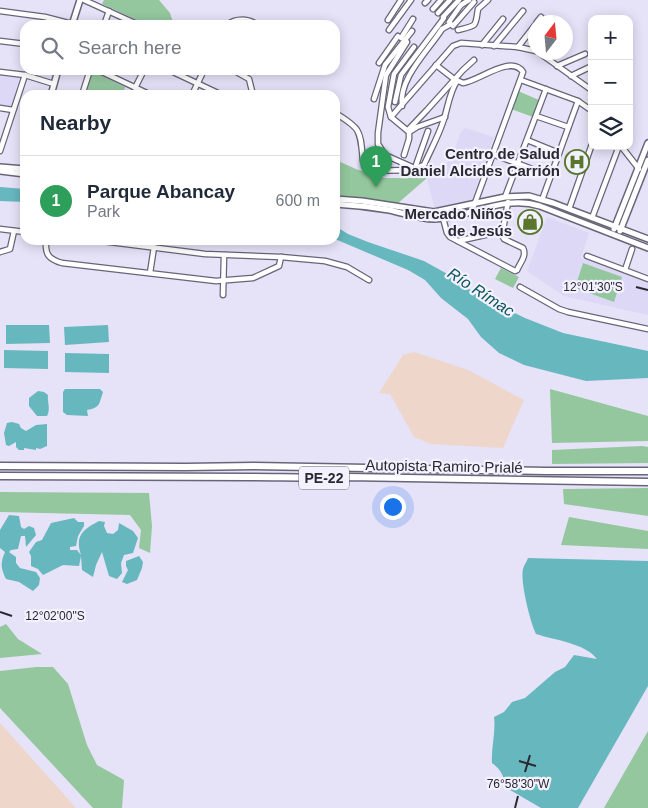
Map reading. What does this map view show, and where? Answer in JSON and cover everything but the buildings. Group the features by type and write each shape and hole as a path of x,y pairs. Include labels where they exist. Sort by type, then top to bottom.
{"highway":[{"name":"Autopista Ramiro Prialé","path":"0,466 254,466 648,471"},
{"name":"Autopista Ramiro Prialé","path":"0,476 299,479 348,477 648,482"}],"main road":[{"path":"73,20 80,0"},
{"path":"52,90 57,75"},
{"path":"612,234 648,143"},
{"path":"619,237 648,160"},
{"path":"0,166 20,168"},
{"path":"0,171 20,173"},
{"path":"629,191 635,193"},
{"path":"340,204 388,210 424,218 444,218 521,196 542,200 569,209 648,239"},
{"path":"340,199 362,201 428,212 441,212 507,200 522,202 535,205 648,248"}],"street":[{"path":"84,0 128,20"},
{"path":"388,20 401,0"},
{"path":"389,30 411,0"},
{"path":"433,9 441,0"},
{"path":"438,13 450,0"},
{"path":"395,102 401,75 443,18 459,0"},
{"path":"458,30 474,25 477,21 478,8 488,0"},
{"path":"402,106 401,100 405,81 442,29 451,24 462,6 471,1"},
{"path":"494,46 523,10"},
{"path":"0,11 57,20"},
{"path":"106,20 109,11"},
{"path":"379,63 413,19"},
{"path":"482,45 503,19"},
{"path":"374,99 385,65 412,31"},
{"path":"518,47 528,34"},
{"path":"0,41 20,43"},
{"path":"407,42 386,75 378,144 385,156 415,168"},
{"path":"392,116 436,64 455,45 461,43 518,47 528,50"},
{"path":"404,155 409,139 408,131 392,116 388,107 394,74 414,46"},
{"path":"557,66 585,54"},
{"path":"340,117 358,130 361,135 363,161 373,170 400,170 424,166 445,117 452,89 474,60"},
{"path":"548,60 588,88"},
{"path":"436,64 458,81 468,82 508,66 519,68 523,74 472,211"},
{"path":"571,76 588,68"},
{"path":"0,72 20,74"},
{"path":"0,151 2,137 25,75 54,84"},
{"path":"84,90 88,75"},
{"path":"109,75 140,90"},
{"path":"136,88 142,75"},
{"path":"179,75 211,90"},
{"path":"195,90 202,75"},
{"path":"242,75 249,79 252,90"},
{"path":"521,80 578,101 588,107"},
{"path":"408,131 458,81"},
{"path":"444,218 448,235 515,271 517,270 525,251 523,248 504,239 502,231 507,200 518,164 546,89"},
{"path":"542,200 578,101"},
{"path":"0,108 13,110"},
{"path":"536,116 568,127"},
{"path":"408,131 445,117"},
{"path":"415,168 428,130"},
{"path":"527,140 559,153"},
{"path":"569,209 590,150"},
{"path":"592,218 618,150"},
{"path":"623,150 643,172"},
{"path":"492,154 551,176"},
{"path":"340,201 350,205"},
{"path":"0,229 20,232"},
{"path":"0,252 10,249 14,231"},
{"path":"458,241 502,231"},
{"path":"46,245 46,253 49,258 56,261 150,274 223,281 243,280 260,276 279,266 281,257"},
{"path":"137,245 205,254 281,257 324,262 347,267 369,280"},
{"path":"150,274 154,247"},
{"path":"625,270 632,249"},
{"path":"223,295 224,255"},
{"path":"587,256 648,279"},
{"path":"520,287 568,312 648,329"}],"shaded area":[{"path":"104,0 159,0 170,13 172,20 136,20 102,4"},
{"path":"0,75 20,76 11,106 0,105"},
{"path":"92,75 101,75 125,87 124,90 87,90"},
{"path":"518,91 539,100 533,117 511,109"},
{"path":"465,128 494,137 471,202 459,202 435,208 427,180 451,159 461,132"},
{"path":"340,162 384,178 427,178 397,204 340,196"},
{"path":"0,187 20,189 20,202 0,201"},
{"path":"525,197 545,202 613,229 611,232 529,201 510,200 477,208 476,205 502,199"},
{"path":"547,217 589,233 581,258 648,282 648,315 564,296 527,271"},
{"path":"340,229 368,242 424,261 460,281 474,293 525,318 563,333 648,351 648,378 586,381 524,365 499,353 481,337 468,319 441,298 425,280 408,270 340,241"},
{"path":"583,263 622,277 614,302 575,288"},
{"path":"501,268 519,277 513,288 495,279"},
{"path":"6,325 49,325 50,343 6,344"},
{"path":"108,325 109,342 65,345 64,327"},
{"path":"4,350 48,351 48,369 4,368"},
{"path":"414,352 468,370 524,400 503,448 431,444 414,437 390,394 379,393 403,355"},
{"path":"65,353 109,354 109,373 65,372"},
{"path":"65,389 100,389 103,392 98,405 87,410 88,416 67,415 63,412 63,392"},
{"path":"550,389 648,416 648,441 552,443"},
{"path":"38,391 48,395 49,411 47,416 37,416 29,406 29,398"},
{"path":"7,423 19,424 26,431 36,425 47,424 47,446 40,449 36,448 36,450 24,448 24,450 19,450 16,447 16,442 9,446 6,445 4,433"},
{"path":"648,447 648,463 552,464 552,450"},
{"path":"648,488 648,516 564,504 563,489"},
{"path":"0,492 149,493 152,526 150,553 139,548 141,530 130,515 0,512"},
{"path":"9,515 19,516 21,527 24,529 29,526 34,528 36,535 26,547 25,536 21,536 18,549 9,552 16,557 16,563 20,568 36,572 40,578 39,585 33,591 19,582 6,579 3,572 2,559 5,552 0,548 0,530"},
{"path":"569,517 648,531 648,549 561,545"},
{"path":"74,518 78,522 84,522 84,526 78,536 76,546 70,547 70,550 77,550 81,555 79,543 81,534 88,527 99,521 105,522 104,526 107,533 113,534 118,530 119,523 133,531 138,538 133,553 124,555 121,563 122,573 117,579 109,576 102,552 93,577 82,570 81,556 79,566 63,565 43,575 38,569 31,566 29,552 36,542 42,540 51,523"},
{"path":"139,556 143,562 137,580 127,584 122,582 128,570 126,561"},
{"path":"528,558 648,561 648,686 578,808 541,808 505,787 502,773 492,763 494,717 504,712 512,702 525,698 555,672 565,667 574,655 597,659 585,649 536,634 528,611 522,575"},
{"path":"6,624 18,639 42,654 0,658 0,627"},
{"path":"53,667 68,684 87,745 97,765 124,780 122,808 93,808 0,708 0,671"},
{"path":"0,723 76,808 0,808"},
{"path":"648,731 648,808 604,808"}],"place":[{"name":"Centro de Salud Daniel Alcides Carrión","path":"577,162"},
{"name":"Parque Abancay","path":"376,187"},
{"name":"Mercado Niños de Jesús","path":"530,222"}],"water label":[{"name":"Río Rímac","path":"481,292"}]}
